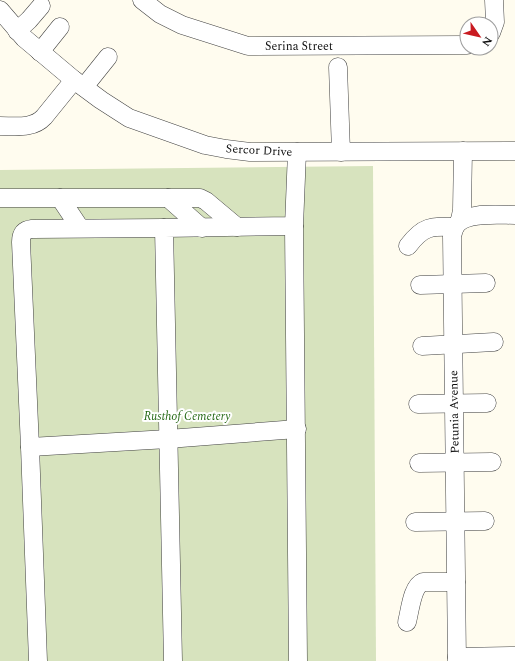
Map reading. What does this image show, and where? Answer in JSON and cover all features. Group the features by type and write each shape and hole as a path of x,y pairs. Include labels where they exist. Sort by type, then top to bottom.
{"street":[{"name":"Serina Street","path":"142,0 160,14 182,25 248,46 459,45"},
{"path":"494,0 495,16"},
{"path":"17,31 41,6"},
{"name":"Sercor Drive","path":"0,10 17,31 40,52 79,84 129,118 206,145 250,152 515,151"},
{"path":"40,52 60,27"},
{"path":"0,126 26,126 36,124 108,57"},
{"path":"338,67 341,152"},
{"name":"Petunia Avenue","path":"457,659 452,236 458,224 462,210 463,151"},
{"path":"297,152 294,226 298,661"},
{"path":"0,198 200,198 237,227"},
{"path":"60,198 80,228"},
{"path":"168,198 202,228"},
{"path":"408,246 420,232 428,228 458,224 474,216 515,215"},
{"path":"38,661 21,237 24,232 32,229 294,226"},
{"path":"164,228 173,661"},
{"path":"420,285 486,283"},
{"path":"422,346 494,342"},
{"path":"418,404 487,403"},
{"path":"30,447 168,439 297,429"},
{"path":"419,463 492,462"},
{"path":"415,522 484,521"},
{"path":"407,622 414,592 420,583 456,582"},
{"path":"457,659 515,656"}],"green space":[{"name":"Rusthof Cemetery","path":"373,166 376,661 0,661 0,170"}]}
